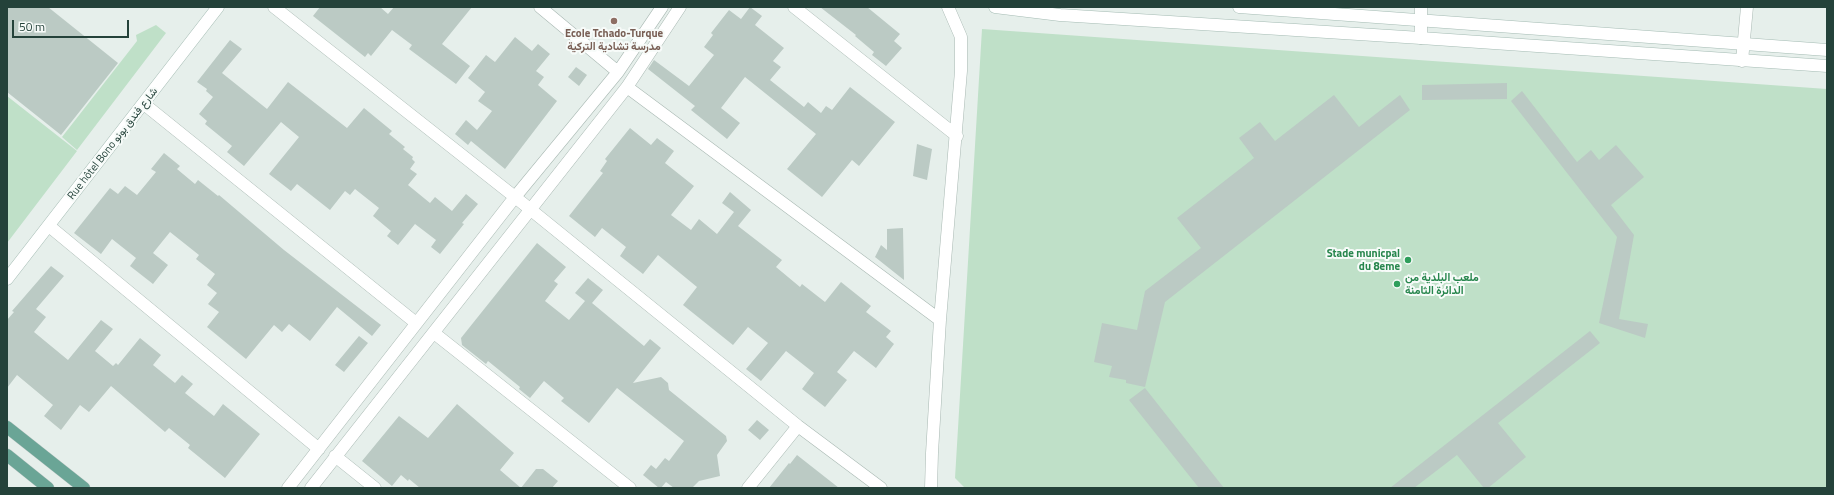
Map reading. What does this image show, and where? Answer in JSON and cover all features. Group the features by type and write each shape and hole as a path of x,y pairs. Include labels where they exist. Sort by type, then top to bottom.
{"main road":[{"path":"7,427 84,488"},
{"path":"24,469 39,452"},
{"path":"7,455 48,488"}],"street":[{"name":"Rue hôtel Bono شارع فندق بونو","path":"7,279 218,7"},
{"path":"274,7 514,197 798,426 881,488"},
{"path":"540,7 618,72"},
{"path":"288,488 514,197 618,72 662,7"},
{"path":"310,488 627,87 680,7"},
{"path":"794,7 957,136"},
{"path":"931,488 940,320 957,136 961,71 961,37 948,7"},
{"path":"995,7 1827,66"},
{"path":"1239,7 1827,50"},
{"path":"1421,7 1421,38"},
{"path":"1742,61 1748,7"},
{"path":"627,87 940,320"},
{"path":"144,104 416,323"},
{"path":"49,226 319,449"},
{"path":"434,333 630,488"},
{"path":"748,488 798,426"},
{"path":"335,456 375,488"}],"green space":[{"path":"156,25 166,33 77,150 62,137 137,41 136,35"},
{"name":"ملعب البلدية من الدائرة الثامنة","path":"982,29 1827,89 1827,488 965,488 955,478"},
{"path":"7,96 77,151 7,243"}],"building":[{"path":"7,7 48,7 118,63 61,135 7,92"},
{"path":"320,7 380,7 388,14 394,7 472,7 442,44 470,66 456,84 409,49 412,45 392,30 371,56 368,53 365,57 313,16"},
{"path":"750,7 762,16 755,25 784,48 773,61 781,67 770,80 804,107 808,102 821,113 826,106 832,110 850,87 895,122 859,166 852,160 822,197 787,169 816,134 745,77 721,108 740,123 727,139 691,110 695,106 648,69 654,60 689,86 714,55 704,47 713,35 711,33 729,10 741,19"},
{"path":"820,7 867,7 900,34 894,41 902,48 886,66 872,55 874,52 855,36 856,35"},
{"path":"515,37 532,51 538,44 550,54 536,71 544,77 538,85 557,101 505,169 471,141 468,145 455,134 466,120 477,130 492,111 478,101 485,92 468,78 486,55 495,62"},
{"path":"230,40 242,49 222,73 267,109 288,82 347,128 364,108 392,131 389,134 405,147 403,149 413,157 412,159 415,162 410,169 417,174 408,185 430,203 435,197 452,211 466,194 478,204 462,223 464,224 440,254 431,247 436,240 415,224 398,245 387,236 391,231 373,216 379,208 355,189 350,195 345,191 330,210 297,184 291,191 269,174 299,137 281,122 244,166 227,152 232,146 205,124 207,121 199,114 213,97 206,91 207,89 197,82"},
{"path":"576,67 587,75 579,86 568,77"},
{"path":"1507,83 1507,99 1422,100 1422,85"},
{"path":"1522,91 1577,162 1591,150 1599,160 1616,145 1644,177 1611,205 1634,235 1619,319 1648,324 1645,338 1599,323 1617,237 1511,101"},
{"path":"1334,95 1359,127 1400,95 1410,110 1165,302 1145,387 1126,383 1126,380 1109,377 1112,366 1094,362 1102,323 1137,330 1145,291 1201,248 1177,218 1254,158 1239,138 1260,122 1275,141"},
{"path":"630,128 651,145 657,138 674,151 665,163 694,186 671,215 691,230 699,219 717,234 734,212 722,203 730,192 751,210 738,226 782,260 776,267 800,287 802,284 825,302 841,282 871,306 866,312 891,331 886,337 894,344 876,368 854,351 837,372 847,380 825,407 802,389 814,373 786,351 761,381 746,369 768,343 748,327 733,345 683,305 697,287 658,255 643,274 620,256 626,247 602,228 595,237 569,216 603,173 600,171 607,161 605,159"},
{"path":"917,144 932,149 927,180 913,176"},
{"path":"164,153 180,166 177,169 195,184 198,180 218,196 219,195 284,250 381,325 372,336 337,307 310,341 289,324 282,332 274,325 246,359 207,327 219,312 208,304 217,293 207,285 215,274 196,259 199,255 170,232 153,253 168,265 153,284 130,266 136,258 112,239 101,254 74,233 110,188 118,194 125,186 137,195 156,172 151,169"},
{"path":"903,228 904,280 875,257 881,245 887,250 887,229"},
{"path":"537,243 566,267 554,281 558,284 545,301 569,320 585,301 575,293 588,278 603,290 592,303 644,346 650,339 661,348 633,383 661,377 668,383 669,390 726,436 727,441 717,455 720,476 699,481 692,488 674,488 666,482 661,488 659,488 643,475 651,465 656,469 665,458 669,461 684,441 617,388 589,423 561,401 564,398 544,381 530,398 519,389 520,387 488,361 486,364 462,345 461,338"},
{"path":"51,266 64,276 36,309 46,317 34,332 68,360 101,320 113,329 95,351 113,366 116,363 118,365 140,338 161,355 153,365 175,383 182,375 193,384 185,393 214,416 223,404 260,434 225,478 188,448 190,445 169,428 165,432 111,386 89,412 80,405 61,430 44,416 53,405 17,375 7,388 7,320 14,312 12,311"},
{"path":"1590,331 1600,343 1498,423 1526,457 1488,488 1484,488 1457,455 1414,488 1390,488"},
{"path":"359,336 368,343 344,372 335,365"},
{"path":"1145,388 1224,488 1199,488 1129,400"},
{"path":"457,404 514,453 500,470 521,488 420,488 409,479 408,481 401,475 392,486 362,461 399,416 428,438"},
{"path":"757,420 769,430 760,440 748,430"},
{"path":"797,455 839,488 769,488"},
{"path":"536,469 543,469 558,481 552,488 521,488"}],"place":[{"name":"Ecole Tchado-Turque مدرسة تشادية التركية","path":"614,21"},
{"name":"Stade municpal du 8eme","path":"1408,260"},
{"name":"ملعب البلدية من الدائرة الثامنة","path":"1397,284"}]}
